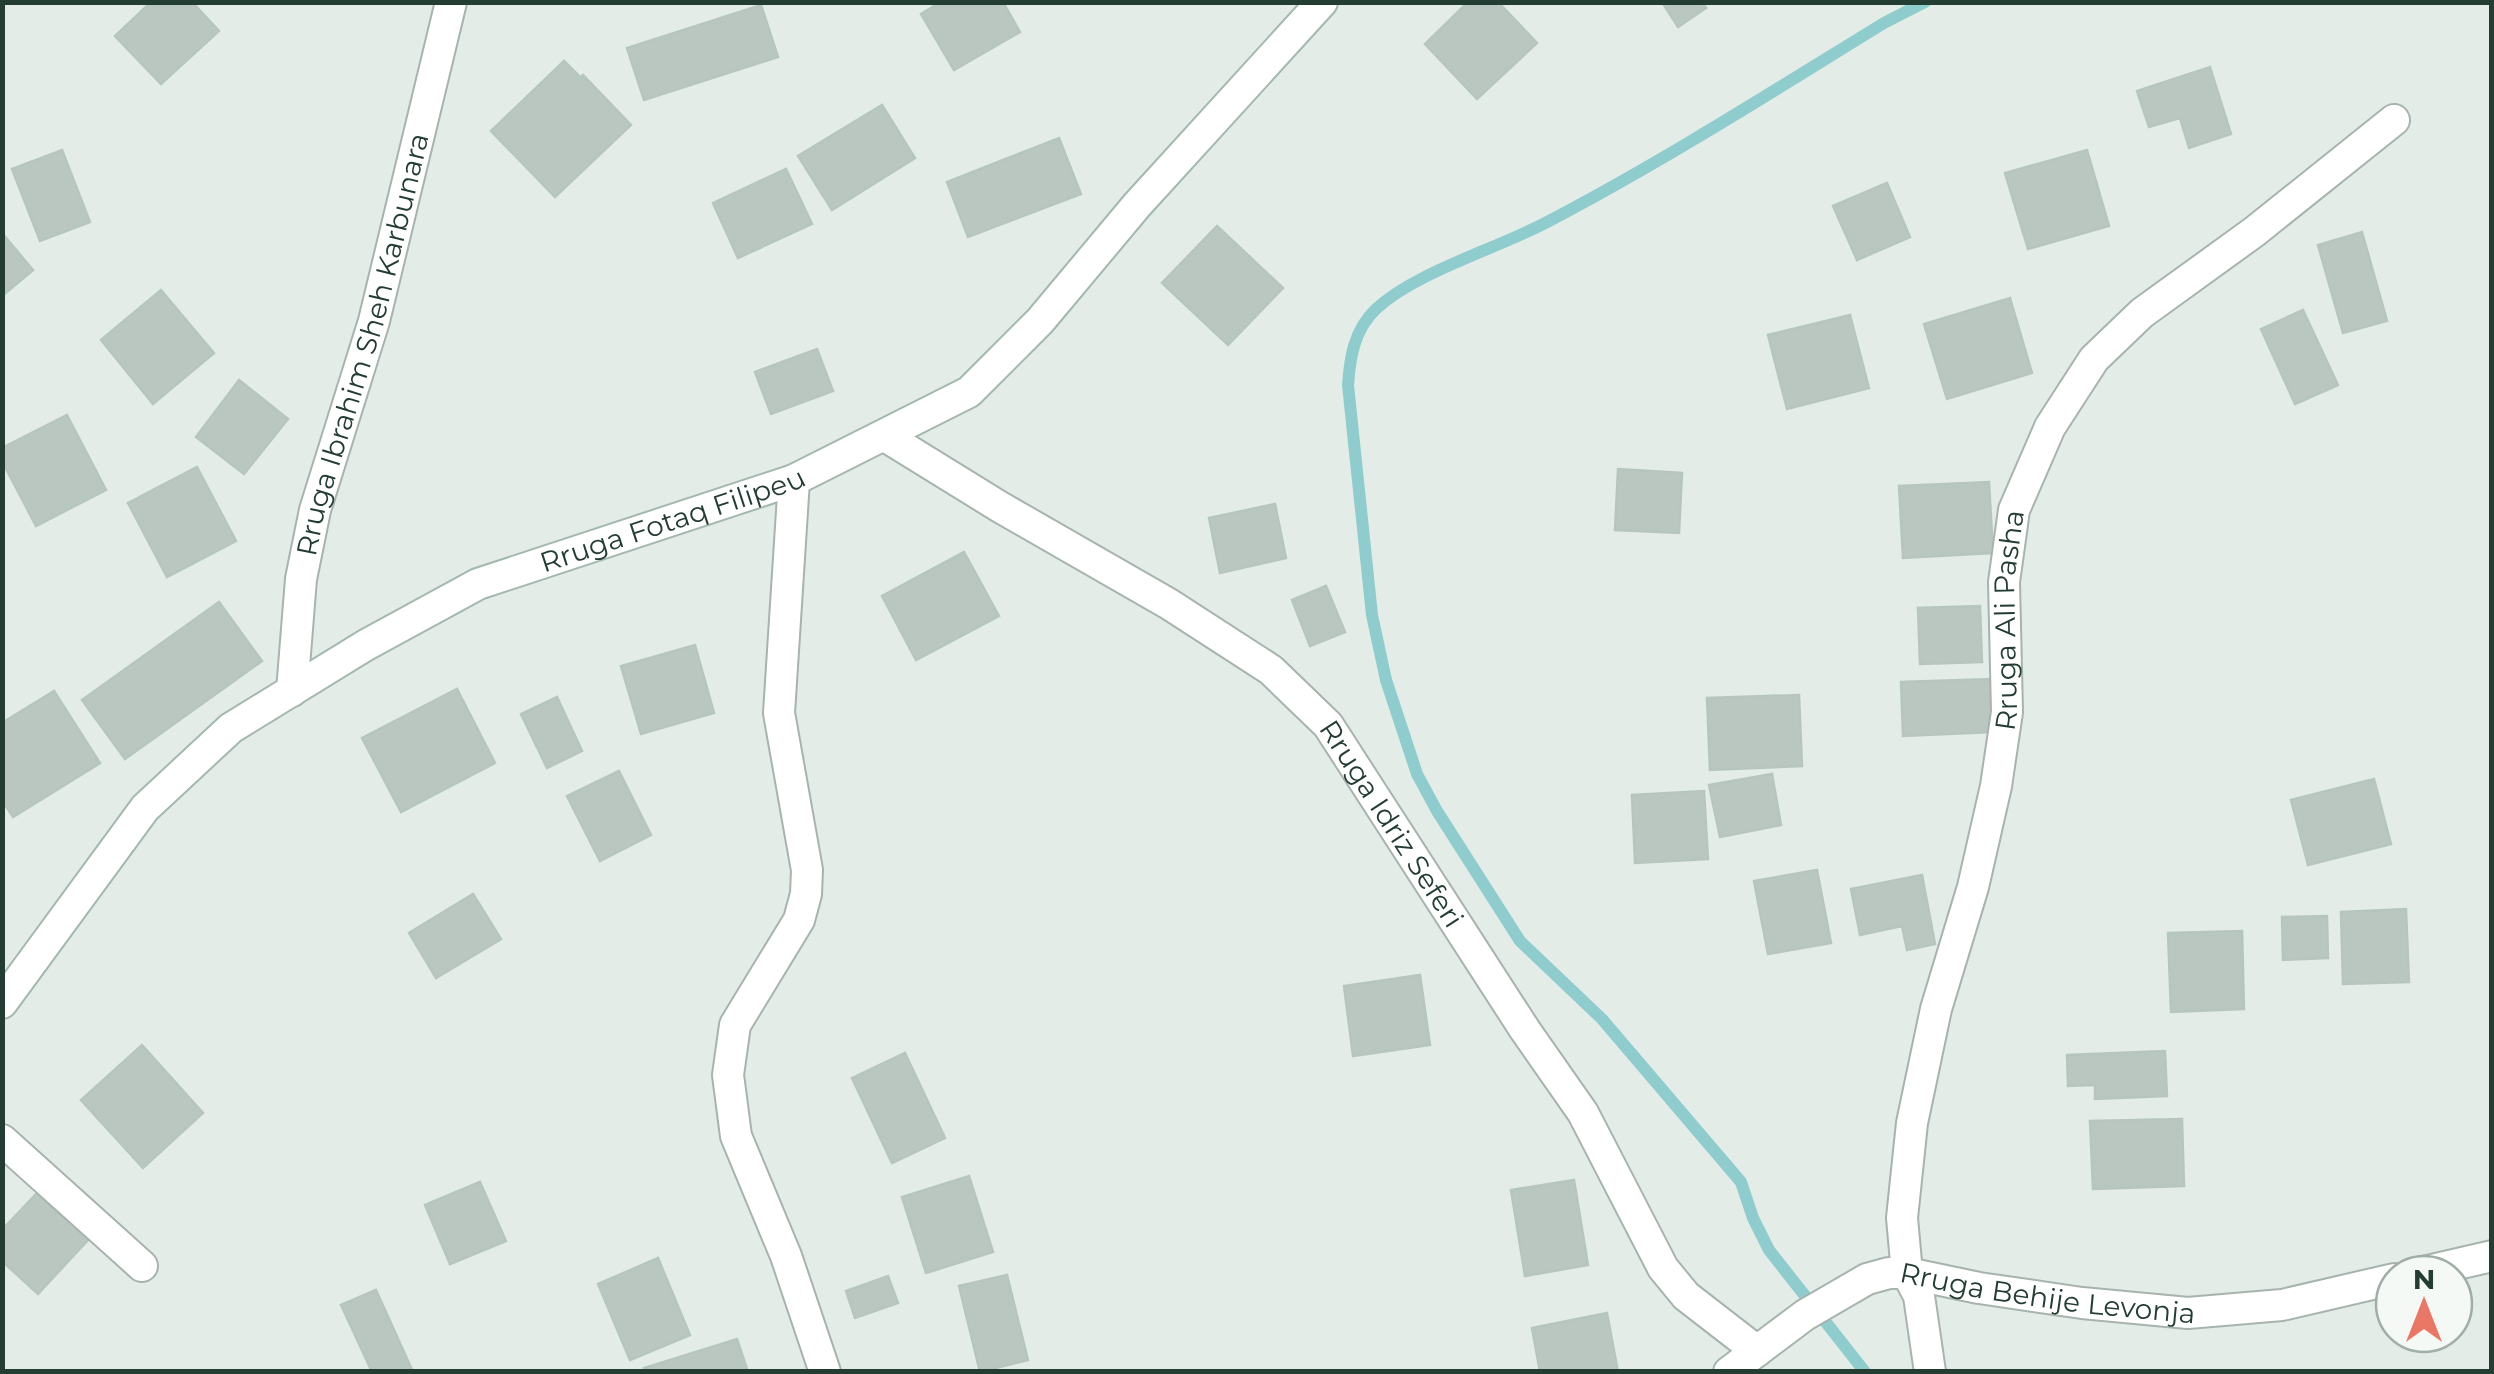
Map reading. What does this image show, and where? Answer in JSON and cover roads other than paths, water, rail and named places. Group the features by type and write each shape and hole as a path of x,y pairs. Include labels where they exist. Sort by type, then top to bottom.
{"street":[{"name":"Rruga Ibrahim Sheh Karbunara","path":"292,691 301,579 314,510 374,321 451,2"},
{"name":"Rruga Fotaq Filipeu","path":"2,1002 145,808 230,728 366,645 478,584 794,480 969,392 1040,321 1136,205 1322,2"},
{"name":"Rruga Ali Pasha","path":"1930,1372 1919,1296 1906,1273 1902,1218 1912,1123 1936,1008 1972,887 1996,786 2007,712 2004,582 2014,510 2050,427 2094,359 2142,312 2254,232 2394,120"},
{"name":"Rruga Idriz Seferi","path":"885,436 1256,660 1328,726 1582,1113 1663,1268 1686,1296 1757,1351"},
{"path":"794,480 779,713 808,870 806,894 799,920 735,1025 728,1075 736,1136 786,1256 826,1372"},
{"path":"2,1140 142,1266"},
{"name":"Rruga Behije Levonja","path":"1729,1372 1805,1315 1868,1279 1906,1273 2082,1303 2188,1314 2282,1305 2374,1284"}],"waterway":[{"path":"1865,1372 1769,1250 1741,1182 1602,1019 1520,941 1417,774 1386,680 1372,615 1348,385 1358,335 1369,317 1393,295 1594,197 1925,2"}]}
